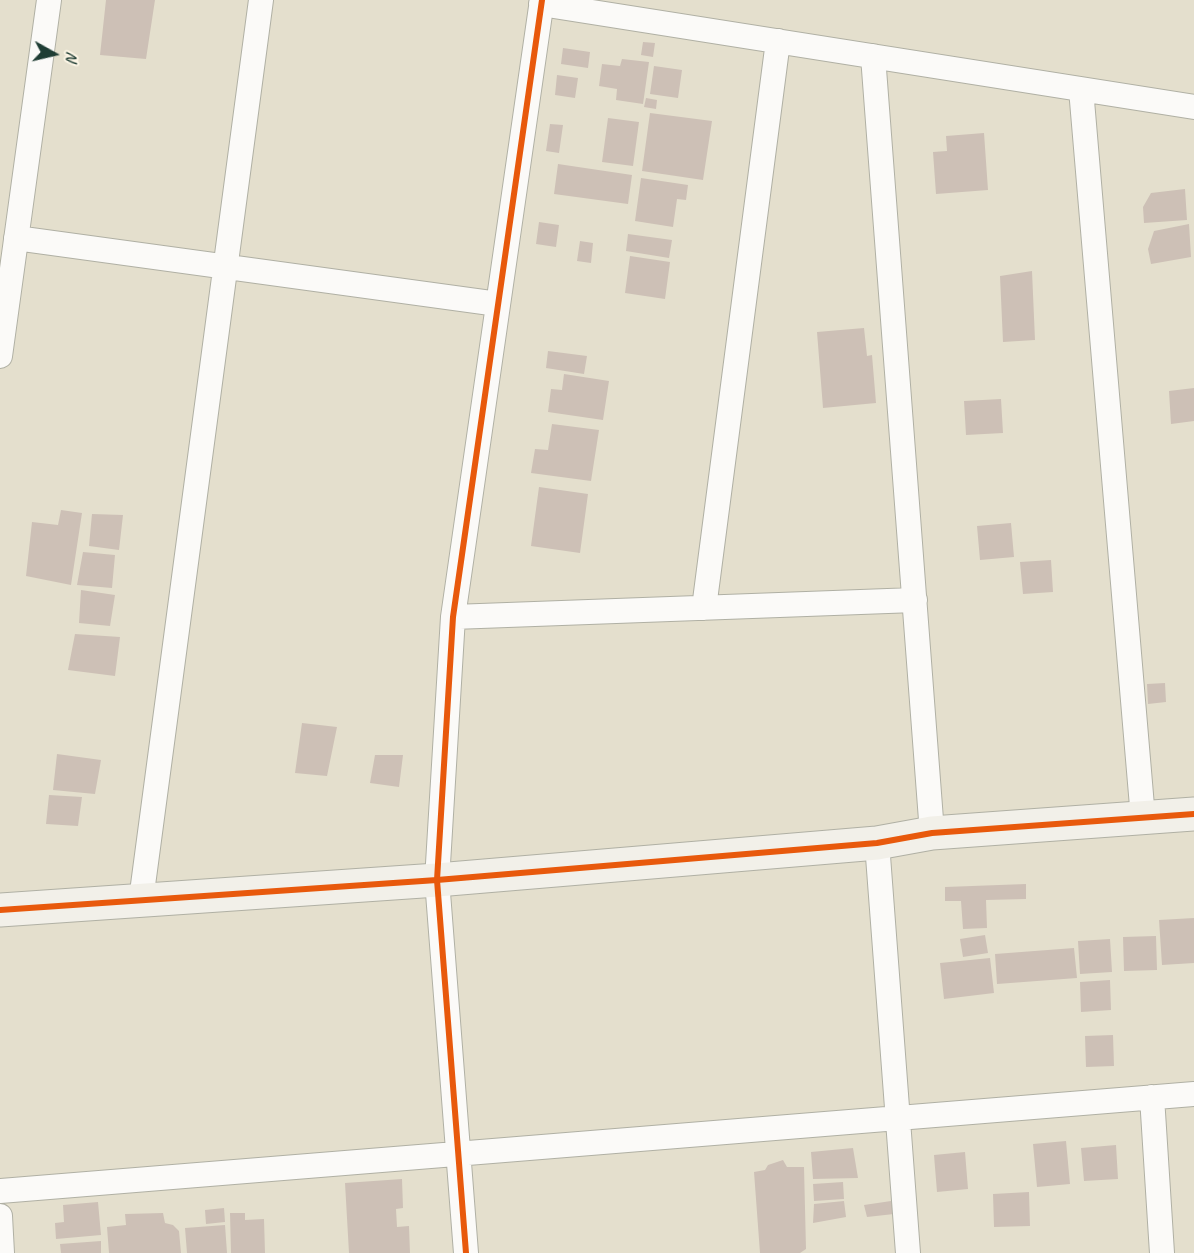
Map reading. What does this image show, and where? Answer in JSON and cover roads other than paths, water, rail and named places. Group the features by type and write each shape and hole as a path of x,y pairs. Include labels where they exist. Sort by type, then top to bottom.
{"street":[{"path":"0,356 49,0"},
{"path":"141,900 261,0"},
{"path":"466,1253 437,880 453,617 541,2 1194,107"},
{"path":"704,608 778,41"},
{"path":"873,56 932,833"},
{"path":"1081,89 1143,818"},
{"path":"16,238 498,304"},
{"path":"453,617 915,600"},
{"path":"0,910 437,880 877,843 932,833 1194,814"},
{"path":"877,843 908,1253"},
{"path":"0,1191 1194,1094"},
{"path":"1152,1097 1162,1253"},
{"path":"0,1216 2,1253"}]}
